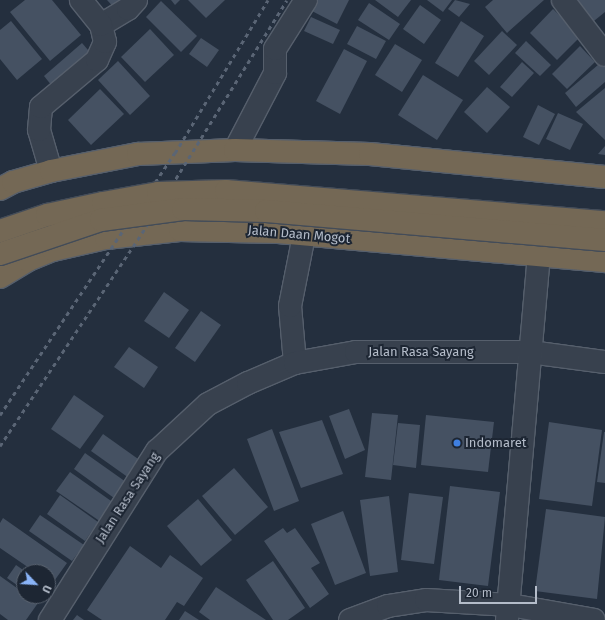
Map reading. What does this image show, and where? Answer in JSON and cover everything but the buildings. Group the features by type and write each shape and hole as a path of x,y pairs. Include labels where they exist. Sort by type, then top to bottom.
{"highway":[{"path":"0,190 13,182 51,171 138,154 235,150 370,154 605,177"},
{"path":"0,232 47,215 158,193 226,191 605,222"},
{"name":"Jalan Daan Mogot","path":"0,254 101,220 183,209 266,211 605,240"},
{"name":"Jalan Daan Mogot","path":"0,278 28,260 53,250 106,238 223,229 605,261"}],"street":[{"path":"51,171 39,130 41,107 97,60 105,42 101,26 81,0"},
{"path":"101,26 128,9 136,0"},
{"path":"235,150 274,73 275,49 306,0"},
{"path":"563,0 605,55"},
{"path":"295,364 290,306 304,235"},
{"path":"509,613 539,255"},
{"name":"Jalan Rasa Sayang","path":"50,620 157,451 208,404 248,382 295,364 356,352 530,352 605,362"},
{"path":"350,620 388,606 426,600 509,613 594,620"}],"railway":[{"path":"0,415 175,153 268,0"},
{"path":"0,446 142,233 287,0"}],"place":[{"name":"Indomaret","path":"457,443"}]}
